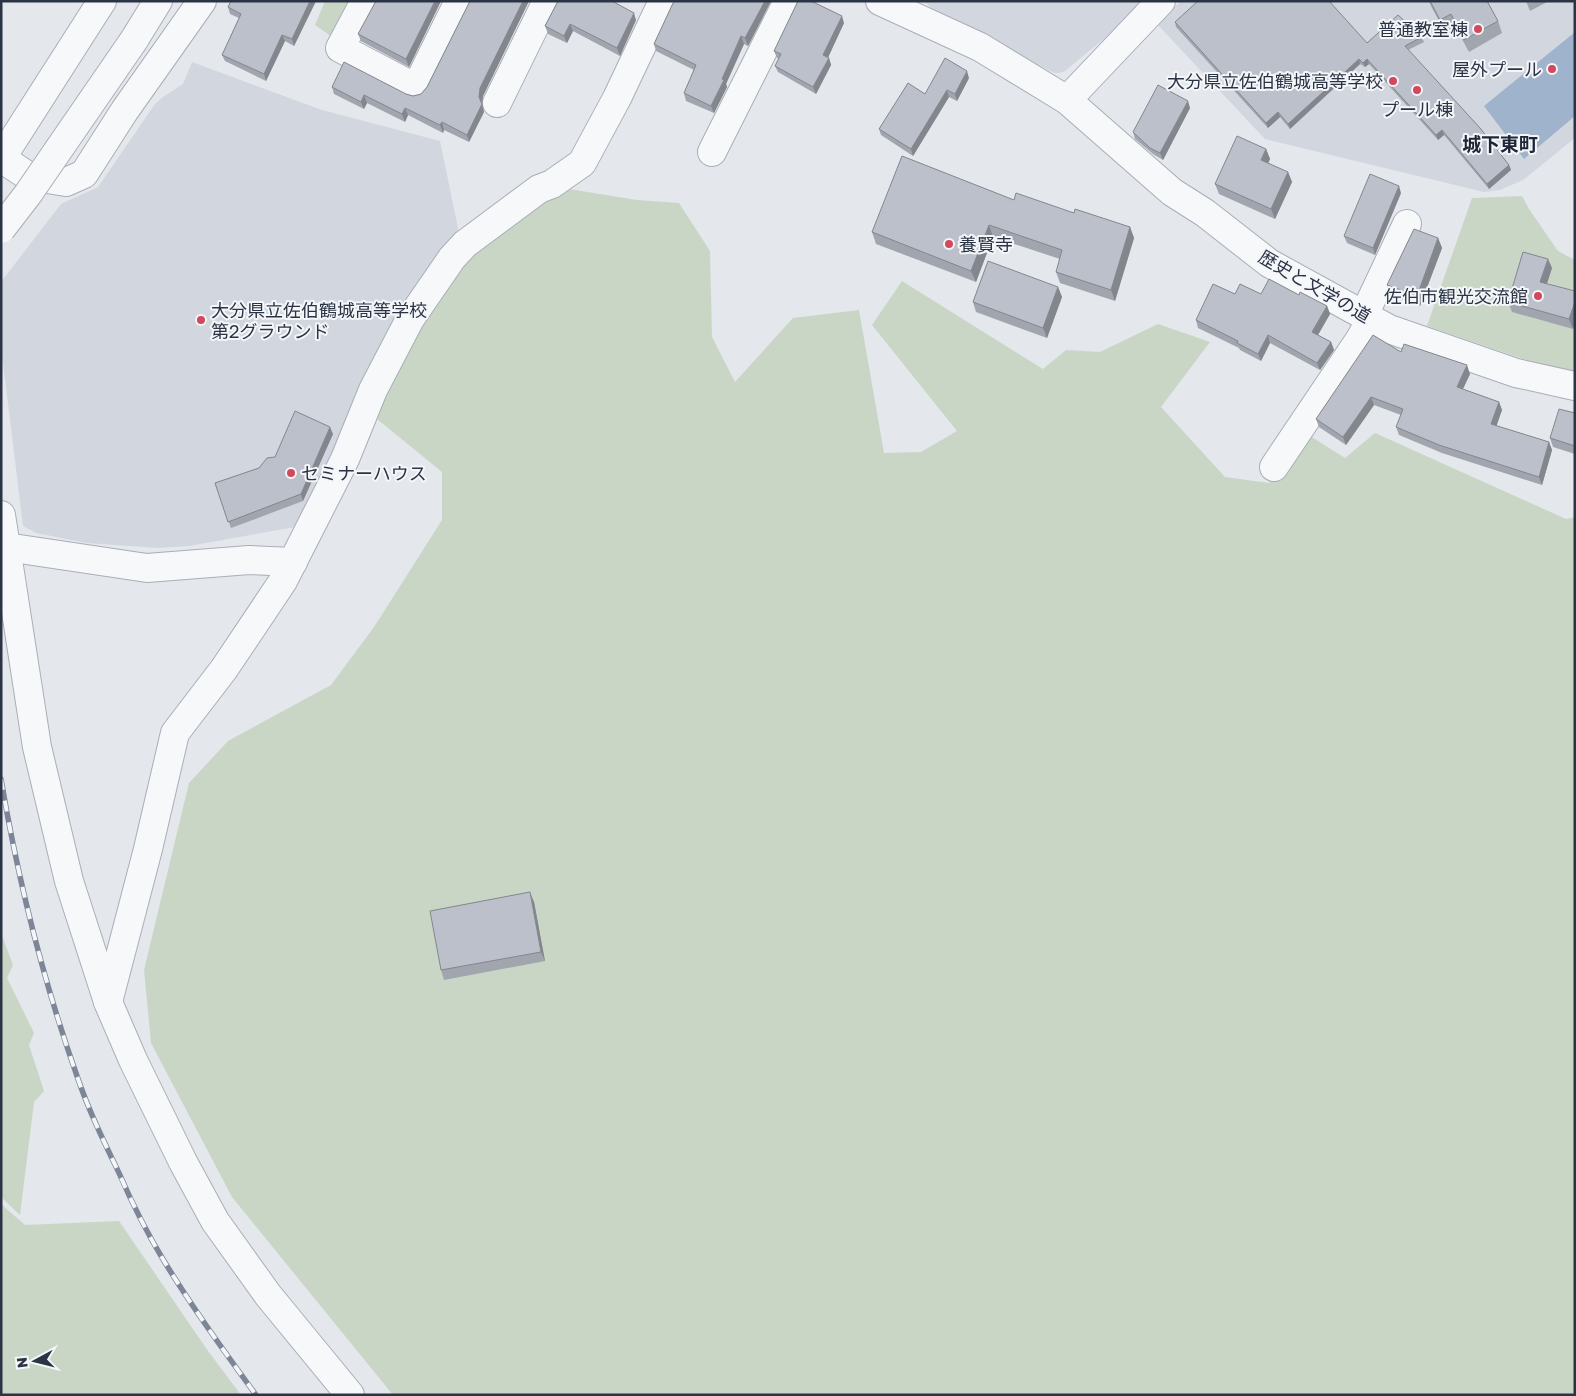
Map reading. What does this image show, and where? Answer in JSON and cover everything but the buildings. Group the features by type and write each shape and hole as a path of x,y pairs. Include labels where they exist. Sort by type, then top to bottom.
{"street":[{"path":"102,1 1,158 28,176 66,182 84,174 125,110 202,1"},
{"path":"1,229 28,194 134,40 158,1"},
{"path":"365,1 340,48 416,88 459,1"},
{"path":"497,103 547,1"},
{"path":"108,1002 132,943 148,849 175,733 224,669 283,581 345,459 372,390 410,319 452,258 465,244 539,189 552,184 582,163 617,98 663,1"},
{"path":"712,152 788,1"},
{"name":"歴史と文学の道","path":"880,1 980,47 1067,100 1172,192 1205,213 1269,263 1389,329 1516,373 1575,386"},
{"path":"1067,100 1161,1"},
{"path":"1274,467 1360,339 1407,224"},
{"path":"1,515 37,747 69,881 108,1002 133,1060 182,1162 215,1221 268,1295 350,1395"},
{"path":"6,547 147,568 250,560 293,562"}],"shaded area":[{"path":"924,1 1141,1 1106,37 1065,71 1054,73 933,10"},
{"name":"大分県立佐伯鶴城高等学校","path":"1181,1 1575,1 1575,138 1523,180 1500,190 1484,192 1265,139 1157,24"},
{"name":"大分県立佐伯鶴城高等学校 第2グラウンド","path":"192,62 322,110 440,141 459,233 367,381 295,527 189,546 159,548 87,543 36,533 23,526 1,346 1,282 61,204 98,187 155,104 183,84"}],"green space":[{"path":"325,1 354,1 335,39 315,25"},
{"path":"569,189 637,200 679,203 710,251 712,337 735,382 793,318 859,310 884,453 921,452 957,431 872,325 902,281 1043,369 1066,350 1100,352 1158,324 1210,342 1161,407 1225,477 1269,483 1307,434 1345,458 1375,433 1566,519 1575,517 1575,1395 393,1395 232,1197 151,1043 144,970 189,783 228,741 331,685 374,627 442,520 442,472 377,419 393,364 463,258 526,208"},
{"path":"1522,196 1558,251 1575,260 1575,369 1573,373 1532,362 1427,326 1472,198"},
{"path":"1,933 13,965 7,978 34,1033 29,1045 44,1091 34,1102 20,1215 1,1197"},
{"path":"1,1204 25,1225 119,1221 208,1351 241,1395 1,1395"}],"water":[{"name":"屋外プール","path":"1575,32 1575,116 1524,159 1484,106"}],"railway":[{"path":"1,779 15,855 42,966 65,1040 91,1113 134,1207 158,1250 197,1312 256,1395"}],"place":[{"name":"普通教室棟","path":"1478,29"},
{"name":"屋外プール","path":"1552,69"},
{"name":"大分県立佐伯鶴城高等学校","path":"1393,81"},
{"name":"プール棟","path":"1417,90"},
{"name":"養賢寺","path":"949,244"},
{"name":"佐伯市観光交流館","path":"1538,296"},
{"name":"大分県立佐伯鶴城高等学校 第2グラウンド","path":"201,320"},
{"name":"セミナーハウス","path":"291,473"}],"district":[{"name":"城下東町","path":"1500,143"}]}
